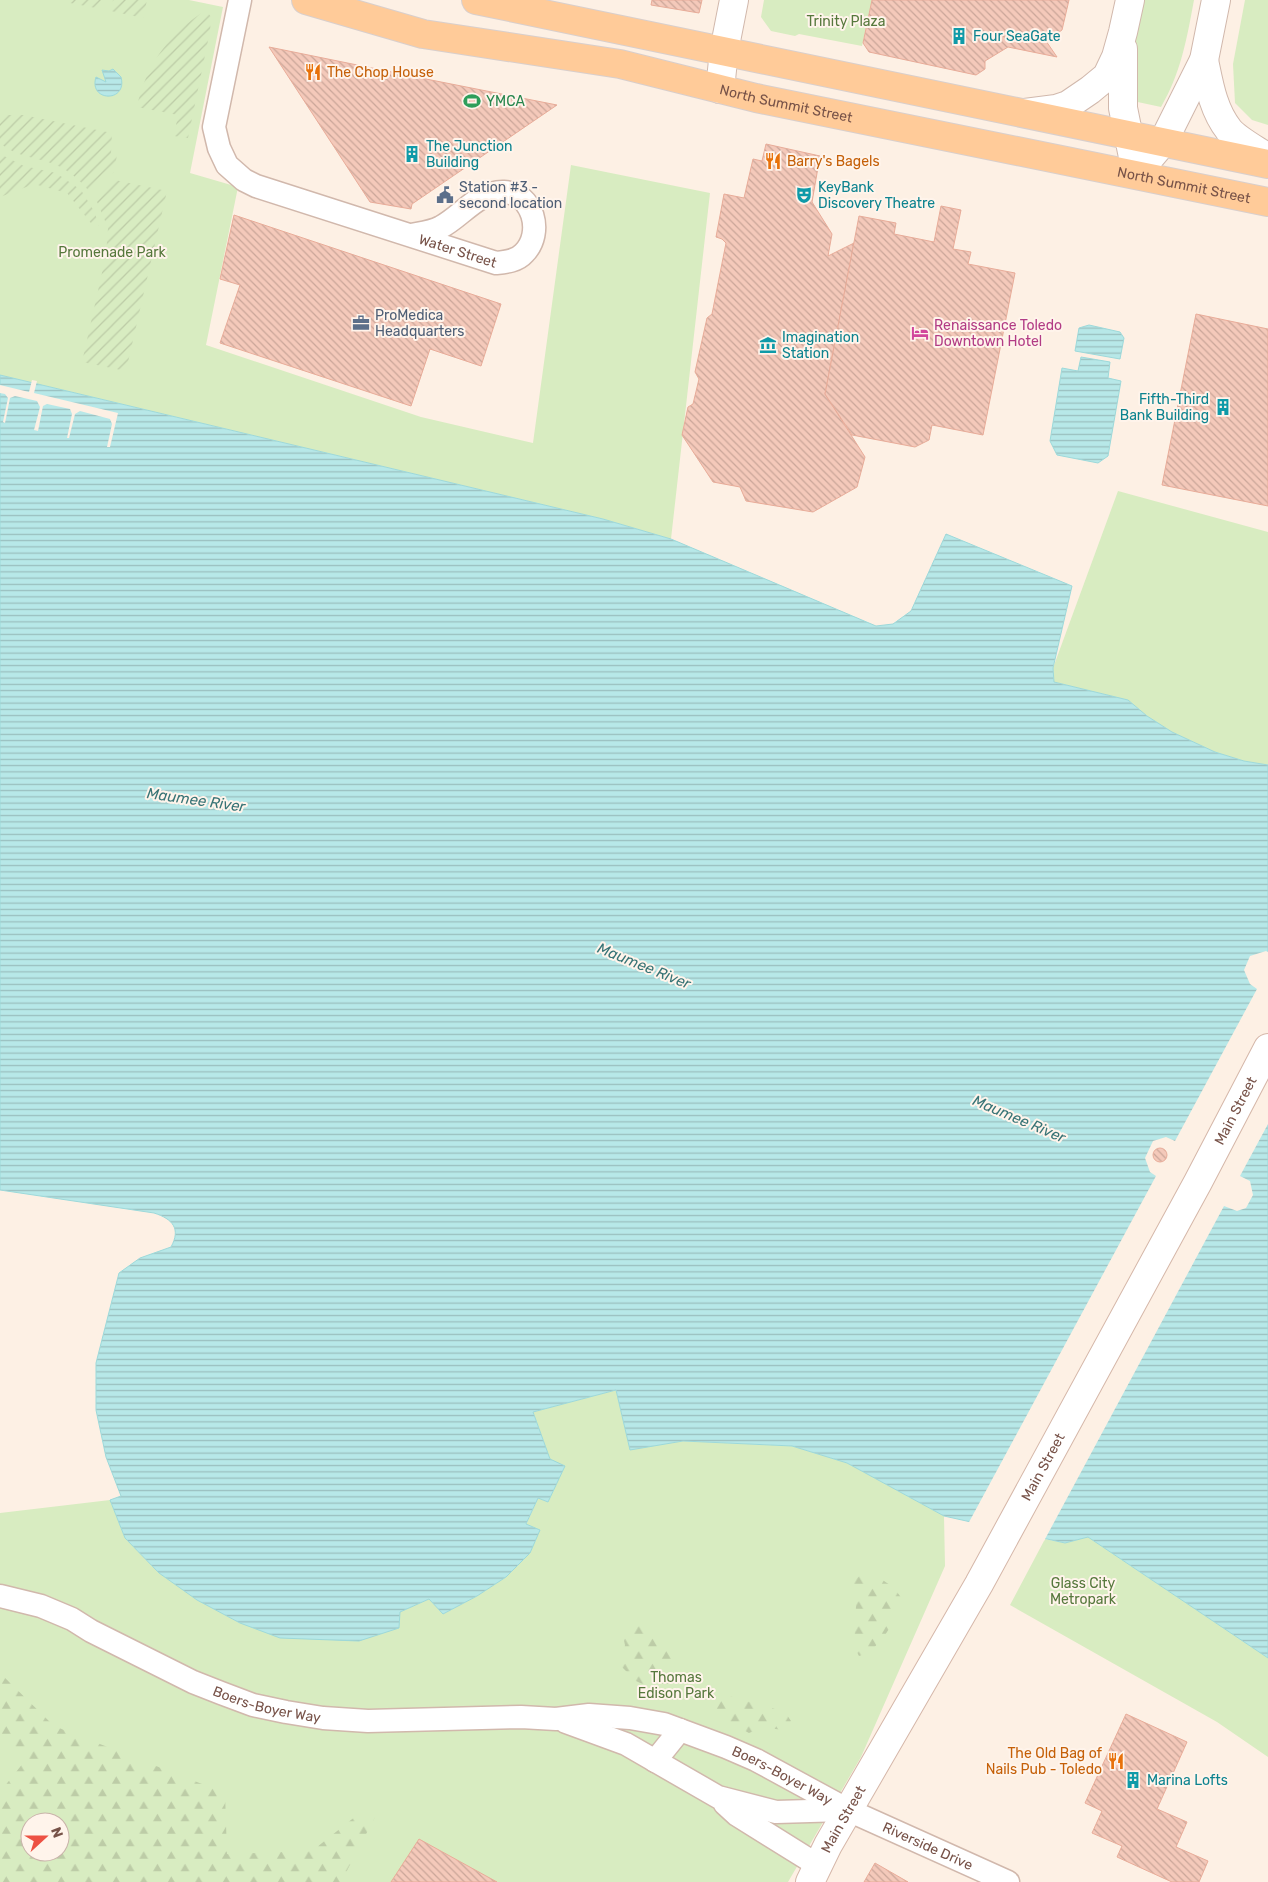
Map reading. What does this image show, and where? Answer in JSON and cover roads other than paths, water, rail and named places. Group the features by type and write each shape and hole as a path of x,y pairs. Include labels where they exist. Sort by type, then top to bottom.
{"main road":[{"name":"North Summit Street","path":"306,0 348,6 422,34 612,63 720,89 1268,202"},
{"path":"476,0 1268,164"},
{"path":"720,89 724,51 734,0"},
{"path":"1024,113 1056,109 1068,105 1107,76 1116,57 1130,0"},
{"path":"1136,174 1163,142 1204,60 1216,0"},
{"path":"507,46 520,28 518,18 508,6"},
{"path":"1123,32 1122,96 1136,174"},
{"path":"1204,60 1211,95 1230,131 1268,158"},
{"name":"Main Street","path":"814,1874 848,1810 980,1584 1268,1048"}],"street":[{"name":"Water Street","path":"240,0 214,127 222,156 234,172 256,186 496,263 513,261 524,254 532,243 534,227 531,210 523,198 514,193 501,192 475,201 451,221 439,228 411,235"},
{"name":"Boers-Boyer Way","path":"0,1596 41,1606 193,1682 253,1705 323,1718 368,1721 521,1717 556,1719 589,1715 630,1718 664,1724 726,1746 756,1760 848,1810"},
{"name":"Boers-Boyer Way","path":"556,1719 587,1728 626,1744 718,1797 776,1812 848,1810"},
{"path":"655,1761 680,1730"},
{"path":"718,1797 737,1815 814,1874"},
{"name":"Riverside Drive","path":"848,1810 1008,1882"}],"water":[{"path":"113,69 121,77 122,85 114,95 102,95 95,85 96,77 106,82 102,70 109,71"},
{"path":"1089,325 1120,332 1124,338 1120,359 1075,351 1079,328"},
{"path":"1081,357 1110,362 1108,378 1121,381 1108,456 1098,463 1057,455 1050,441 1062,368 1078,371"},
{"name":"Maumee River","path":"0,375 603,519 671,539 876,626 893,624 911,611 946,534 1072,586 1053,668 1054,682 1128,700 1147,716 1172,732 1215,752 1244,761 1268,765 1268,1658 1088,1537 1065,1543 944,1516 847,1463 792,1446 683,1441 630,1450 616,1390 533,1412 550,1459 565,1466 548,1502 538,1498 526,1524 540,1530 530,1553 506,1577 477,1596 443,1614 429,1599 400,1612 399,1628 359,1641 280,1638 240,1623 197,1600 159,1573 125,1538 110,1500 121,1496 106,1457 96,1410 96,1363 119,1273 140,1258 171,1247 174,1241 175,1230 166,1218 154,1213 0,1190"}],"place":[{"name":"Four SeaGate","path":"959,36"},
{"name":"The Chop House","path":"313,72"},
{"name":"YMCA","path":"472,101"},
{"name":"The Junction Building","path":"412,154"},
{"name":"Barry's Bagels","path":"773,161"},
{"name":"Station #3 - second location","path":"445,195"},
{"name":"KeyBank Discovery Theatre","path":"804,195"},
{"name":"ProMedica Headquarters","path":"361,323"},
{"name":"Renaissance Toledo Downtown Hotel","path":"920,333"},
{"name":"Imagination Station","path":"768,345"},
{"name":"Fifth-Third Bank Building","path":"1223,407"},
{"name":"The Old Bag of Nails Pub - Toledo","path":"1116,1761"},
{"name":"Marina Lofts","path":"1133,1780"}],"park label":[{"name":"Trinity Plaza","path":"846,21"},
{"name":"Promenade Park","path":"112,252"},
{"name":"Glass City Metropark","path":"1083,1592"},
{"name":"Thomas Edison Park","path":"676,1685"}]}
